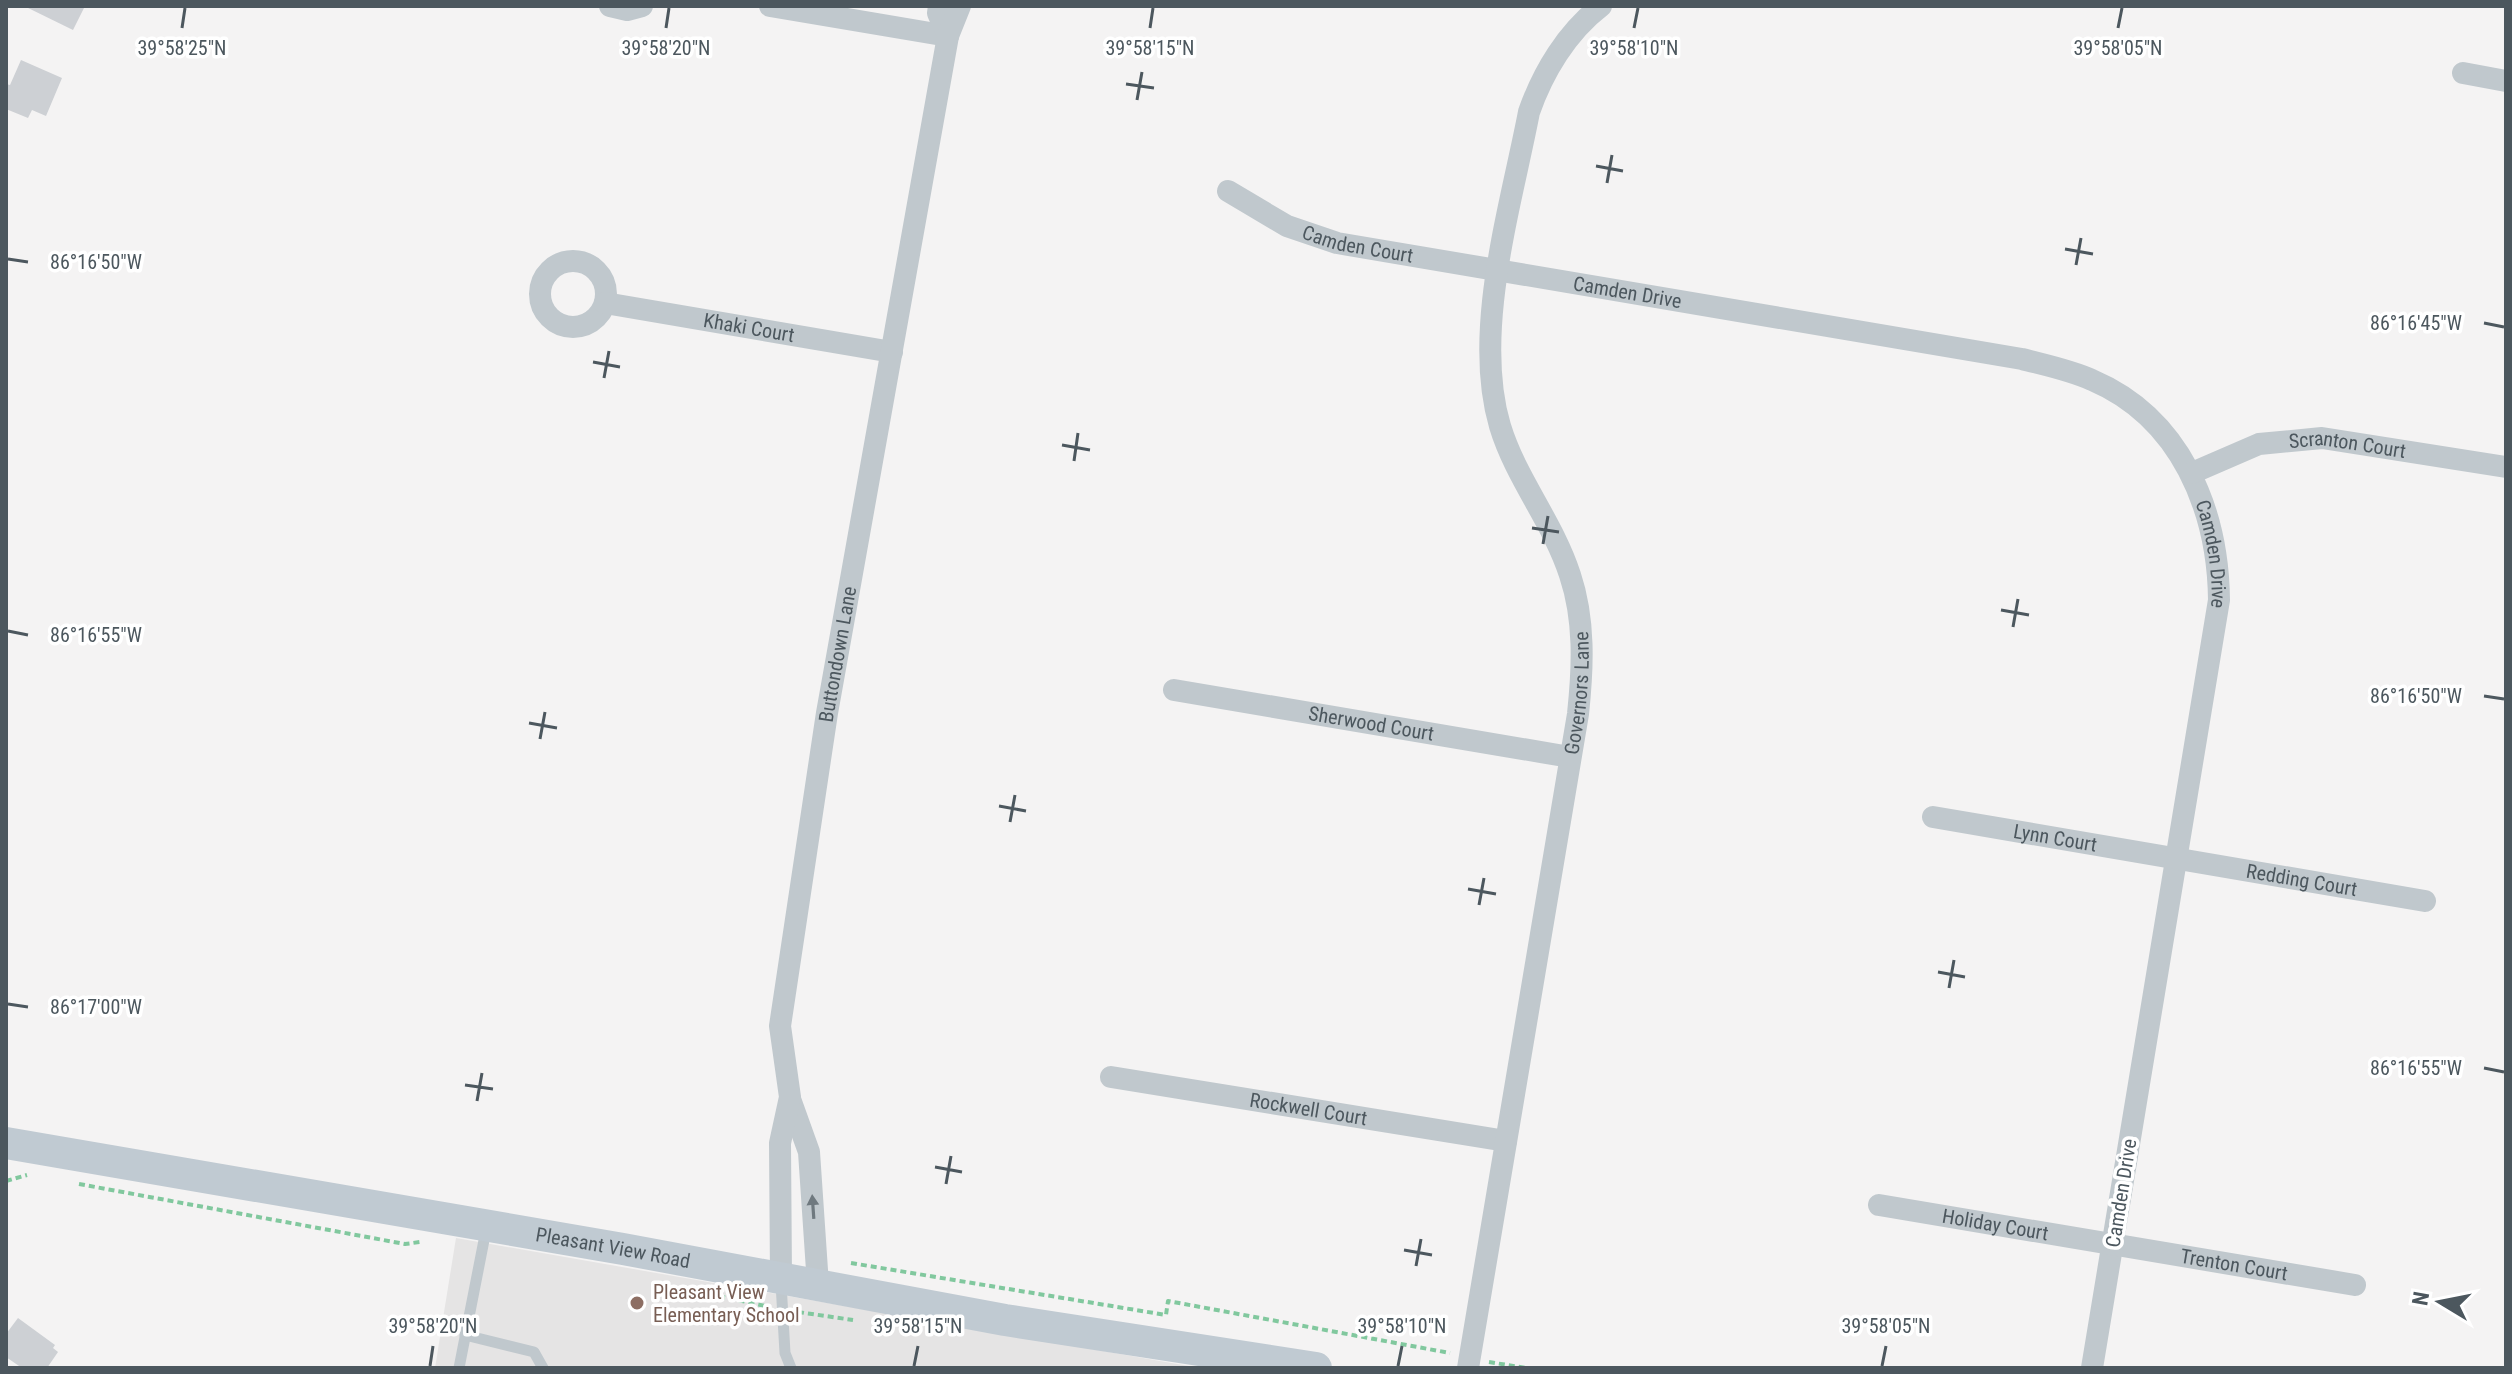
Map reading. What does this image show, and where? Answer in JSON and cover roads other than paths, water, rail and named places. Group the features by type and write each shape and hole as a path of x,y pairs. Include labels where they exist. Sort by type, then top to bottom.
{"main road":[{"name":"Pleasant View Road","path":"6,1143 487,1225 781,1294 818,1285 1236,1362 1316,1368"}],"street":[{"path":"610,6 627,10 642,6"},
{"path":"770,6 948,36"},
{"path":"939,6 938,13 948,36"},
{"path":"948,36 960,6"},
{"name":"Governors Lane","path":"1469,1363 1570,757 1583,662 1579,612 1570,574 1521,479 1500,424 1491,371 1492,324 1529,112 1538,86 1571,34 1601,6"},
{"name":"Buttondown Lane","path":"781,1294 780,1143 790,1097 780,1026 827,713 948,36"},
{"path":"2463,73 2506,81"},
{"name":"Camden Court","path":"1228,191 1287,226 1311,236 1499,271"},
{"name":"Camden Drive","path":"1499,271 2022,359 2064,369 2095,380 2142,413 2192,473 2207,505 2214,537 2219,600 2092,1368"},
{"name":"Khaki Court","path":"605,303 892,352"},
{"name":"Scranton Court","path":"2192,473 2259,444 2322,438 2506,467"},
{"name":"Sherwood Court","path":"1174,690 1570,757"},
{"name":"Lynn Court","path":"1933,817 2177,861"},
{"name":"Redding Court","path":"2177,861 2425,901"},
{"name":"Rockwell Court","path":"1111,1077 1506,1141"},
{"path":"790,1097 809,1152 818,1285"},
{"name":"Holiday Court","path":"1879,1205 2112,1245"},
{"name":"Trenton Court","path":"2112,1245 2355,1285"}],"lane":[{"path":"459,1368 487,1225"},
{"path":"781,1294 785,1353 791,1368"},
{"path":"465,1335 534,1352 543,1368"}],"place":[{"name":"Pleasant View Elementary School","path":"637,1303"}]}
